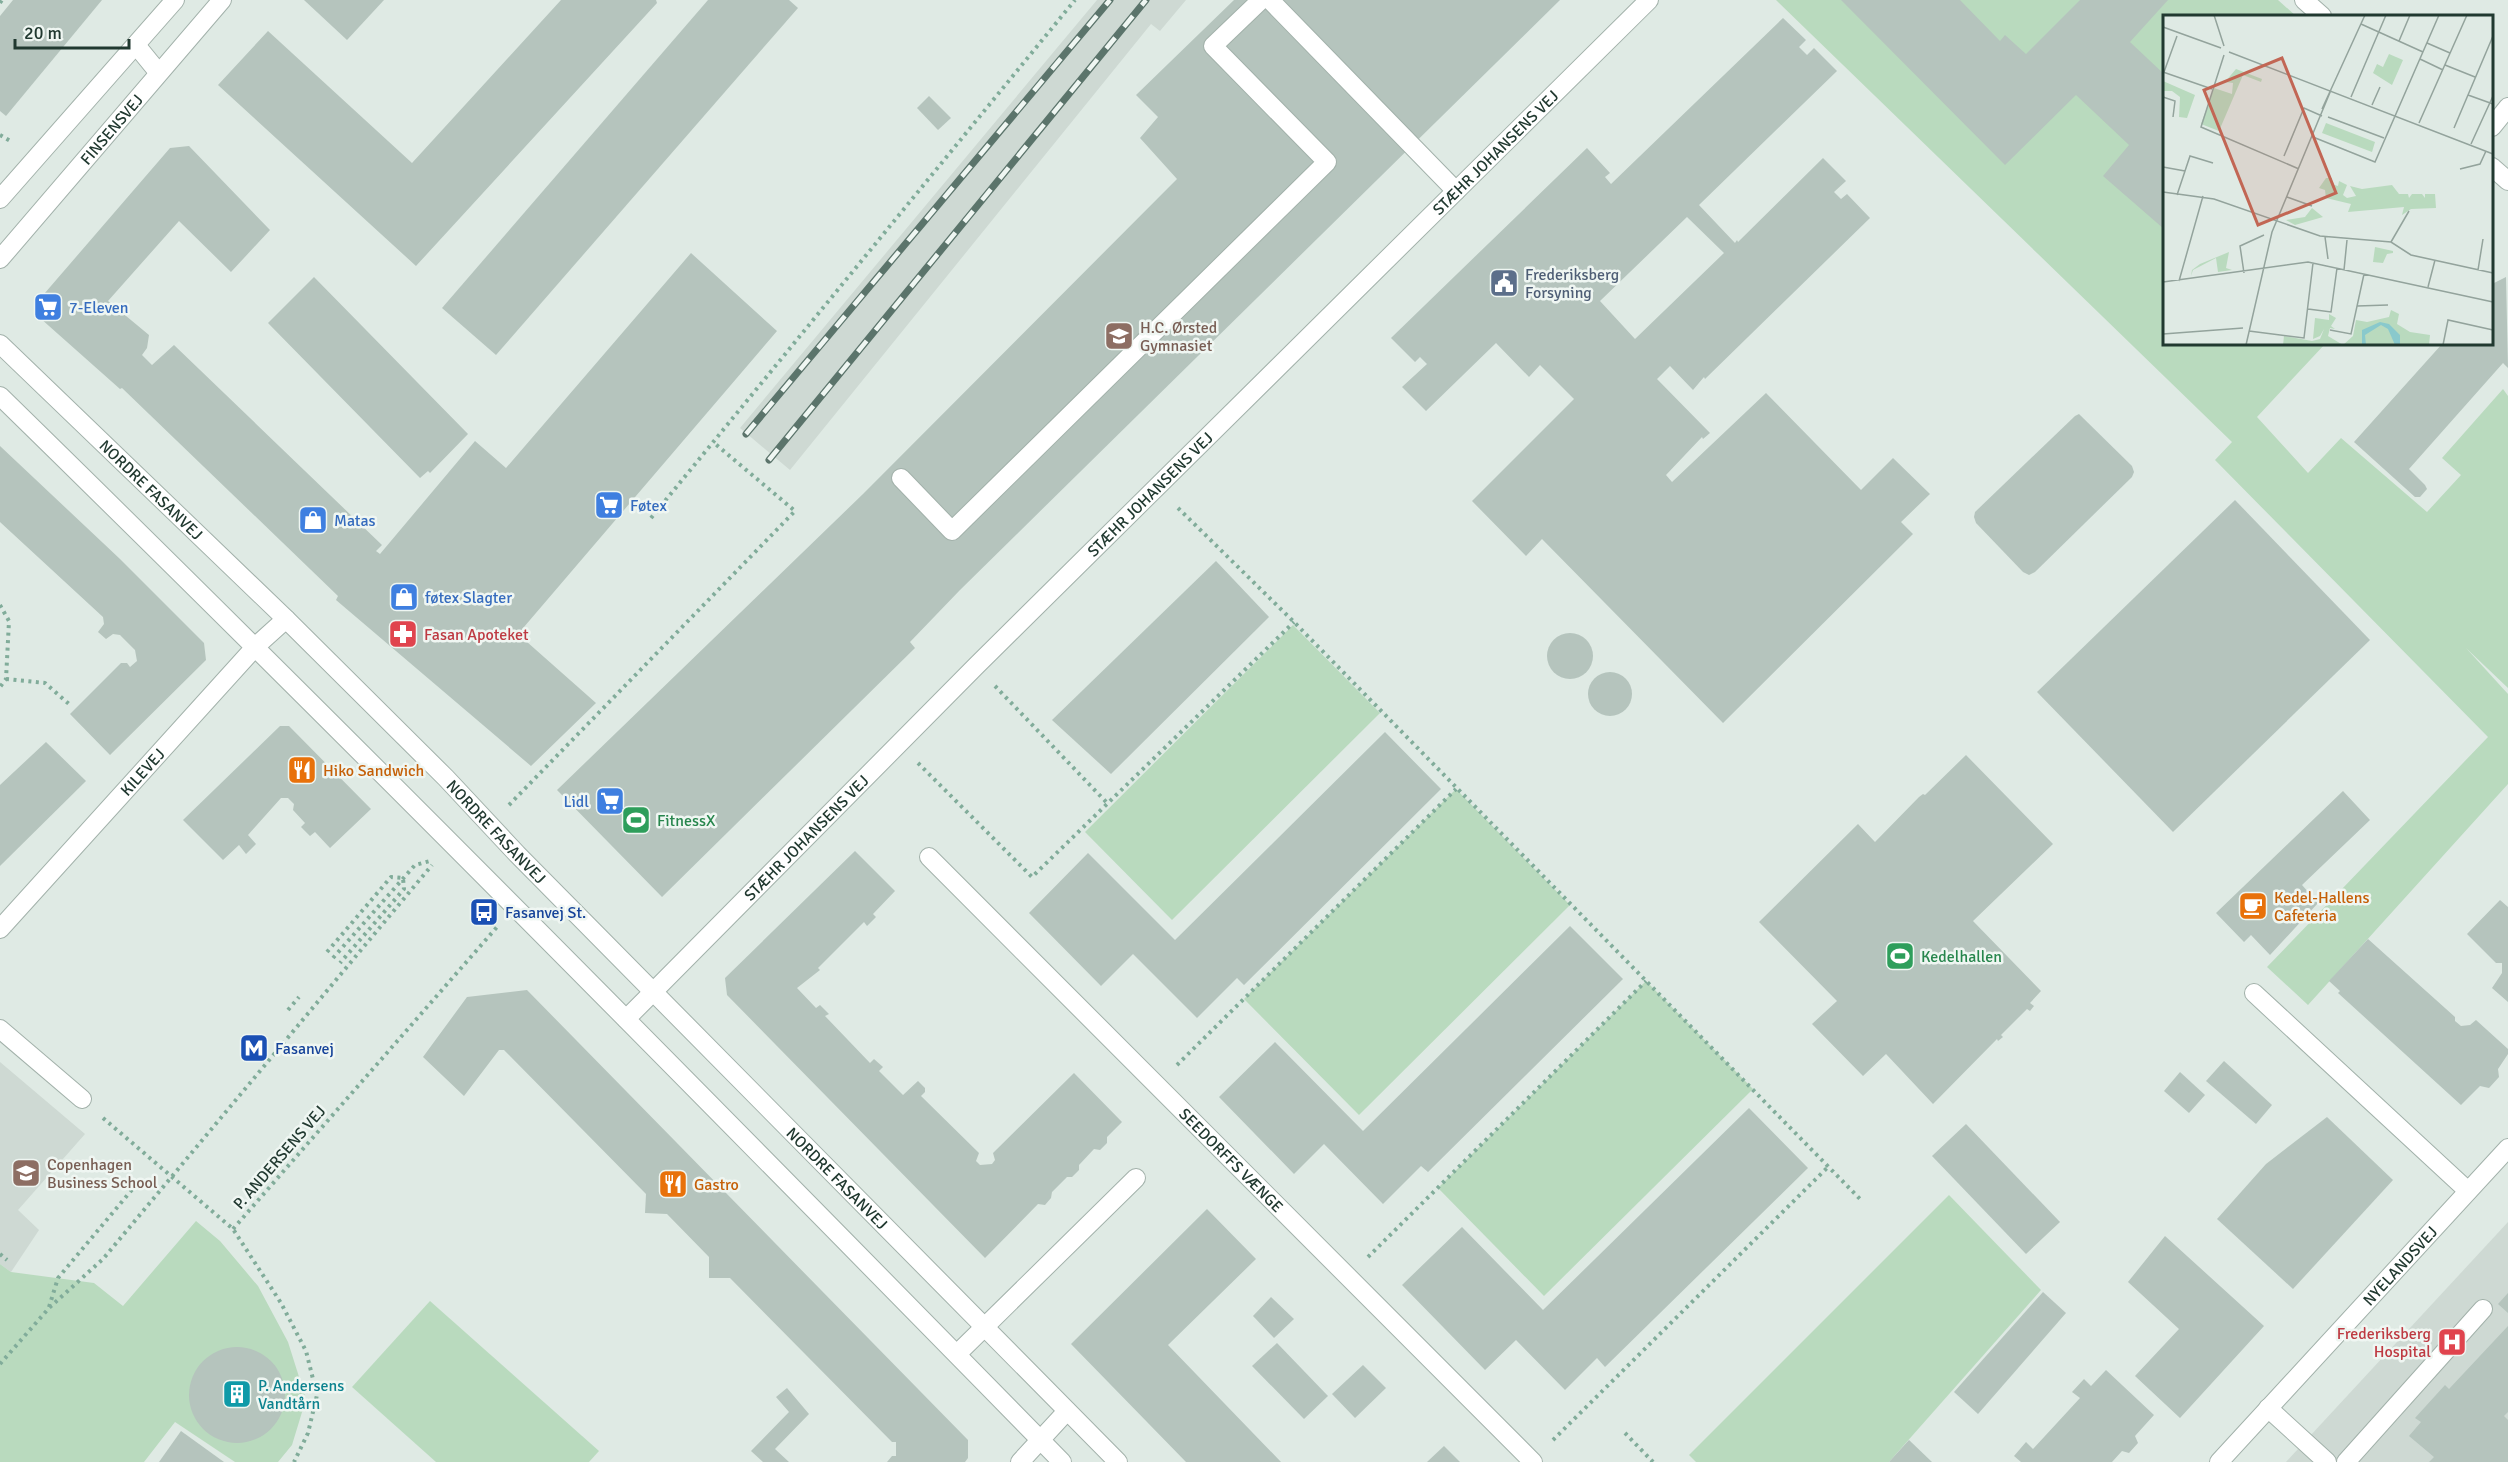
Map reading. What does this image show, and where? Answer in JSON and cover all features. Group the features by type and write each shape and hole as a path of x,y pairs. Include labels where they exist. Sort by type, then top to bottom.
{"street":[{"path":"0,200 175,0"},
{"name":"FINSENSVEJ","path":"0,259 222,0"},
{"path":"901,478 952,531 1327,162 1214,46 1261,0"},
{"path":"1270,0 1456,191"},
{"name":"STÆHR JOHANSENS VEJ","path":"626,1019 976,666 1649,0"},
{"path":"2304,0 2321,15"},
{"path":"136,45 158,72"},
{"path":"2493,126 2508,107"},
{"path":"2493,167 2508,181"},
{"name":"NORDRE FASANVEJ","path":"0,344 286,619 446,778 489,825 1118,1462"},
{"path":"0,396 256,646 517,907 1062,1462"},
{"name":"KILEVEJ","path":"1,927 256,646 286,619"},
{"name":"SEEDORFFS VÆNGE","path":"929,856 1532,1462"},
{"path":"2254,993 2468,1191"},
{"path":"0,1029 82,1100"},
{"name":"NYELANDSVEJ","path":"2219,1462 2508,1148"},
{"path":"957,1354 1136,1178"},
{"path":"2346,1462 2483,1309"},
{"path":"2268,1408 2327,1462"},
{"path":"1020,1462 1067,1411"}],"path":[{"path":"651,518 1075,0"},
{"path":"489,825 795,511 713,442"},
{"path":"1156,487 1294,622 1862,1201"},
{"path":"0,605 9,621 6,679 0,687"},
{"path":"899,745 1032,877 1109,805 1294,622"},
{"path":"976,666 1109,805"},
{"path":"6,679 45,683 69,704"},
{"path":"1158,1084 1456,789"},
{"path":"0,1364 49,1308 103,1259 436,860"},
{"path":"327,952 391,877 402,878 404,890 340,963"},
{"path":"333,958 398,883"},
{"name":"P. ANDERSENS VEJ","path":"294,1462 308,1433 317,1395 306,1351 280,1304 233,1229 488,935 517,907"},
{"path":"1348,1276 1646,981"},
{"path":"288,1010 299,997"},
{"path":"82,1100 233,1229"},
{"path":"1532,1462 1829,1166"},
{"path":"49,1308 58,1278 136,1185"},
{"path":"0,1254 7,1260"},
{"path":"1624,1433 1653,1462"}],"shaded area":[{"path":"1097,0 1186,0 1160,31 1151,24 790,470 740,428"},
{"name":"Copenhagen Business School","path":"0,1062 85,1134 18,1210 39,1230 11,1272 0,1264"},
{"name":"Frederiksberg Hospital","path":"2508,1222 2508,1462 2286,1462"}],"green space":[{"path":"1776,0 2278,0 2295,15 2163,15 2163,345 2324,345 2257,417 2308,473 2341,438 2427,512 2461,475 2442,458 2503,389 2508,396 2508,688 2466,648 2508,694 2508,784 2308,1005 2267,967 2488,737 2215,460 2232,442"},
{"path":"1293,625 1380,713 1172,920 1085,832"},
{"path":"1456,789 1570,905 1359,1115 1244,999"},
{"path":"1646,981 1753,1089 1544,1296 1438,1188"},
{"path":"1949,1195 2041,1290 1889,1462 1696,1462 1689,1455"},
{"path":"196,1221 220,1241 258,1286 288,1342 306,1399 292,1445 278,1462 235,1462 175,1422 144,1462 0,1462 0,1264 11,1272 94,1283 123,1306"},
{"path":"430,1301 599,1451 589,1462 436,1462 352,1387"}],"building":[{"path":"13,0 102,0 6,116 0,111 0,16"},
{"path":"304,0 384,0 347,40"},
{"path":"561,0 656,0 657,3 416,266 218,85 268,31 412,163"},
{"path":"708,0 789,0 798,8 496,355 442,308"},
{"name":"H.C. Ørsted Gymnasiet","path":"1234,0 1560,0 960,590 910,642 915,648 662,897 557,790 863,494 1177,179 1140,138 1158,117 1136,95"},
{"path":"1841,0 1960,0 2000,41 2005,35 2026,54 2080,0 2168,0 2130,42 2163,73 2163,228 2103,176 2129,145 2076,95 2005,165"},
{"path":"1783,18 1806,40 1799,47 1807,55 1814,48 1837,71 1699,205 1735,243 1737,240 1738,242 1823,158 1846,181 1834,192 1841,199 1847,194 1870,218 1693,390 1670,366 1657,379 1710,433 1703,439 1702,437 1666,475 1672,482 1766,393 1861,490 1893,458 1930,494 1901,522 1913,534 1723,723 1542,539 1526,556 1472,501 1574,399 1540,365 1529,377 1496,343 1426,411 1402,387 1427,364 1420,357 1415,362 1391,338 1587,148 1610,173 1605,177 1611,184","holes":["1687,217 1724,253 1635,339 1600,301"]},
{"path":"929,96 951,118 938,130 917,108"},
{"path":"189,146 270,230 231,272 179,221 108,301 149,335 147,348 142,355 152,365 174,345 382,545 376,551 380,554 475,441 506,468 691,253 777,331 518,634 596,703 531,766 336,600 338,596 122,388 120,389 40,318 38,301 170,148"},
{"path":"314,277 468,434 430,473 428,471 420,478 268,323"},
{"path":"2506,277 2508,368 2503,363 2409,469 2427,489 2420,497 2415,497 2354,442 2441,345 2493,345 2493,284"},
{"path":"2079,414 2132,466 2134,472 2132,477 2035,572 2029,575 2023,572 1976,523 1975,512"},
{"path":"0,446 120,559 204,643 206,660 110,755 70,714 121,663 127,663 130,667 137,661 135,650 120,635 113,634 106,639 98,632 104,624 103,617 0,522"},
{"path":"2235,500 2370,640 2173,832 2037,692"},
{"path":"1216,561 1269,617 1111,774 1052,720"},
{"path":"1570,633 1586,640 1593,656 1586,672 1570,679 1554,672 1547,656 1554,640"},
{"path":"1610,672 1619,673 1626,678 1631,685 1631,703 1626,710 1619,715 1610,716 1601,715 1594,710 1589,703 1588,694 1589,685 1594,678 1601,673"},
{"path":"280,726 289,726 371,809 330,848 315,832 310,836 301,827 305,823 293,810 294,804 288,798 281,798 248,835 256,844 246,854 239,845 223,860 183,820"},
{"path":"1385,732 1441,789 1244,985 1237,978 1197,1018 1133,954 1101,986 1029,913 1088,853 1175,940"},
{"path":"46,742 86,781 0,866 0,785"},
{"name":"Kedelhallen","path":"1966,755 2053,844 1973,921 2041,991 2030,1003 2034,1006 2030,1011 2027,1009 2001,1035 2003,1037 1998,1041 1997,1039 1933,1104 1886,1054 1863,1076 1812,1024 1837,1001 1759,922 1858,824 1875,842 1919,797 1925,795"},
{"path":"2343,791 2370,820 2302,885 2318,903 2270,955 2251,935 2244,942 2216,913"},
{"path":"855,851 895,891 873,914 876,917 867,926 864,922 818,968 820,970 797,988 816,1008 820,1005 829,1014 825,1016 870,1063 874,1059 883,1067 879,1071 903,1095 918,1081 925,1088 921,1096 979,1153 976,1161 980,1165 992,1164 995,1160 993,1153 1074,1073 1122,1122 1107,1137 1107,1143 1100,1150 1094,1149 1079,1165 1079,1170 1072,1177 1067,1177 1052,1192 1051,1198 1045,1205 1038,1204 985,1258 727,995 725,978"},
{"path":"2500,900 2508,907 2508,1002 2492,988 2502,973 2502,963 2496,963 2467,934"},
{"path":"1570,926 1623,979 1428,1172 1421,1166 1383,1204 1324,1144 1294,1174 1219,1097 1275,1042 1363,1131"},
{"path":"2368,939 2455,1017 2455,1021 2461,1026 2470,1025 2476,1020 2508,1049 2508,1054 2498,1069 2499,1077 2489,1088 2480,1086 2461,1105 2338,993 2340,991 2329,981"},
{"path":"527,990 968,1440 968,1458 965,1462 887,1462 892,1456 896,1456 896,1442 892,1442 730,1278 709,1278 709,1257 667,1214 645,1213 646,1194 504,1050 499,1050 464,1096 423,1057 467,997"},
{"path":"2224,1061 2272,1105 2256,1124 2206,1081"},
{"path":"2180,1072 2205,1095 2189,1113 2164,1091"},
{"path":"1749,1108 1808,1168 1605,1367 1597,1358 1565,1390 1516,1340 1485,1370 1402,1285 1462,1227 1543,1310"},
{"path":"2327,1117 2393,1180 2293,1289 2217,1219 2266,1164"},
{"path":"1966,1124 2060,1222 2026,1254 1932,1156"},
{"path":"1207,1209 1256,1259 1168,1345 1281,1462 1186,1462 1071,1344"},
{"path":"2165,1236 2264,1326 2180,1418 2135,1376 2179,1329 2128,1282"},
{"path":"2043,1292 2066,1313 1978,1414 1954,1392"},
{"path":"2508,1293 2508,1313 2498,1304"},
{"path":"1271,1297 1294,1319 1274,1338 1253,1316"},
{"path":"2508,1326 2508,1412 2504,1416 2508,1420 2508,1462 2429,1462 2434,1457 2409,1436 2421,1422 2415,1418 2445,1385 2449,1389"},
{"path":"1277,1343 1328,1396 1304,1419 1252,1366"},
{"name":"P. Andersens Vandtårn","path":"237,1347 255,1351 271,1361 281,1377 285,1395 281,1413 271,1429 255,1439 237,1443 219,1439 203,1429 193,1413 189,1395 193,1377 203,1361 219,1351"},
{"path":"1363,1365 1386,1388 1355,1418 1332,1394"},
{"path":"2106,1370 2154,1415 2135,1436 2138,1443 2129,1453 2122,1451 2112,1462 2021,1462 2014,1456 2026,1442 2033,1449 2080,1398 2072,1392 2084,1379 2091,1386"},
{"path":"787,1388 809,1414 775,1449 789,1462 763,1462 751,1451 789,1412 776,1397"},
{"path":"181,1431 224,1462 159,1462"},
{"path":"1909,1440 1932,1462 1889,1462"},
{"path":"1444,1446 1460,1462 1427,1462"}],"railway":[{"path":"746,434 1110,0"},
{"path":"769,460 1146,0"}],"place":[{"name":"Frederiksberg Forsyning","path":"1504,283"},
{"name":"7-Eleven","path":"48,307"},
{"name":"H.C. Ørsted Gymnasiet","path":"1119,336"},
{"name":"Føtex","path":"609,505"},
{"name":"Matas","path":"313,520"},
{"name":"føtex Slagter","path":"404,597"},
{"name":"Fasan Apoteket","path":"403,634"},
{"name":"Hiko Sandwich","path":"302,770"},
{"name":"Lidl","path":"610,801"},
{"name":"FitnessX","path":"636,820"},
{"name":"Kedel-Hallens Cafeteria","path":"2253,906"},
{"name":"Fasanvej St.","path":"484,912"},
{"name":"Kedelhallen","path":"1900,956"},
{"name":"Fasanvej","path":"254,1048"},
{"name":"Copenhagen Business School","path":"26,1173"},
{"name":"Gastro","path":"673,1184"},
{"name":"Frederiksberg Hospital","path":"2452,1342"},
{"name":"P. Andersens Vandtårn","path":"237,1394"}]}
